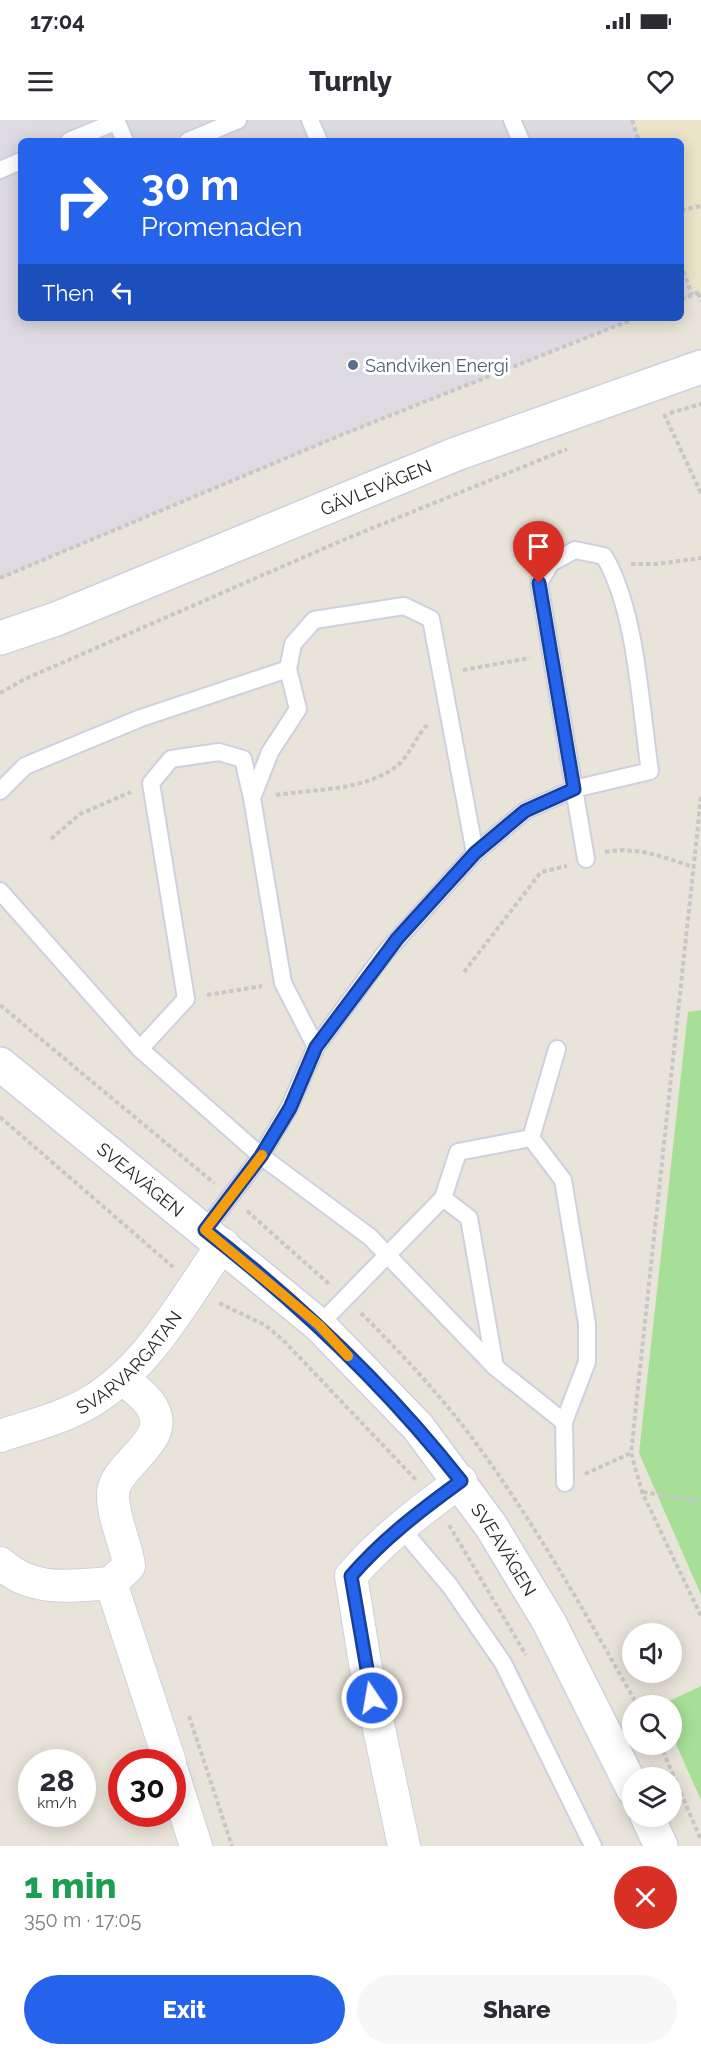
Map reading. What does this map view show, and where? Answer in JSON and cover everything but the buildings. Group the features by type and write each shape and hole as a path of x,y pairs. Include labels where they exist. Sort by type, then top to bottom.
{"main road":[{"name":"GÄVLEVÄGEN","path":"0,638 56,619 456,454 701,367"},
{"name":"GÄVLEVÄGEN","path":"0,651 56,619"},
{"path":"0,625 56,619"},
{"path":"0,657 56,619"},
{"name":"SVEAVÄGEN","path":"0,1064 319,1325 418,1427 461,1481 549,1622 622,1767"},
{"path":"652,1827 661,1846"}],"street":[{"name":"SVARVARGATAN","path":"0,1436 50,1420 80,1407 123,1378 149,1351 194,1285 214,1237"},
{"path":"0,1563 11,1573 44,1586 111,1583 129,1566 113,1490 122,1473 143,1451 153,1432 156,1416 151,1405 123,1378"},
{"path":"404,1846 365,1663 351,1576 373,1551 400,1527 461,1481"},
{"path":"111,1583 166,1749"},
{"path":"186,1815 196,1846"}],"lane":[{"path":"195,138 238,120"},
{"path":"310,120 318,138"},
{"path":"512,120 519,138"},
{"path":"76,138 116,121 124,138"},
{"path":"0,170 18,162"},
{"path":"214,1237 290,1108 316,1047 385,953 475,853 525,811 574,789 650,771 626,603 616,576 604,556 575,550 551,563 539,583 574,789 586,860"},
{"path":"252,798 270,752 298,709 288,669 293,644 314,620 404,606 431,619 475,853"},
{"path":"0,791 25,766 141,718 288,669"},
{"path":"140,1049 186,999 151,783 171,759 219,752 243,759 252,798 283,983 316,1047"},
{"path":"0,891 140,1049 261,1156 370,1237 495,1367 564,1422"},
{"path":"531,1138 557,1049"},
{"path":"319,1325 388,1258 443,1198 458,1152 531,1138"},
{"path":"531,1138 563,1180 587,1324 587,1362 564,1422 565,1483"},
{"path":"443,1198 469,1218 495,1367"},
{"path":"400,1527 450,1586 503,1663 593,1846"}],"path":[{"path":"632,120 638,138"},
{"path":"684,209 701,206"},
{"path":"684,273 692,296"},
{"path":"684,299 700,292 701,301"},
{"path":"0,578 346,433 628,321"},
{"path":"653,418 701,404"},
{"path":"664,414 701,493"},
{"path":"0,693 25,679 343,540 577,446"},
{"path":"604,556 624,563 657,564 701,558"},
{"path":"442,674 551,654"},
{"path":"252,798 375,780 400,764 416,735 448,704"},
{"path":"51,838 80,814 151,783"},
{"path":"701,797 631,1453 642,1492 701,1616"},
{"path":"464,972 541,872 626,848 693,867"},
{"path":"186,999 283,983"},
{"path":"0,1117 194,1285 219,1303 265,1325 283,1340 435,1500 519,1638"},
{"path":"565,1483 631,1453"},
{"path":"642,1492 701,1501"},
{"path":"189,1716 232,1846"},
{"path":"665,1755 701,1840"}],"shaded area":[{"path":"0,120 632,120 638,138 18,138 18,321 628,321 346,433 0,578"},
{"path":"632,120 701,120 701,291 692,295 684,272 684,138 638,138"},
{"path":"684,272 692,295 684,299"}],"green space":[{"path":"701,1010 701,1595 639,1453 688,1012"},
{"path":"701,1686 701,1800 681,1755 682,1695"}],"slow traffic":[{"path":"262,1155 205,1230 319,1325 348,1356"}],"place":[{"name":"Sandviken Energi","path":"353,365"}],"route":[{"path":"372,1698 351,1576 373,1551 400,1527 461,1481 418,1427 319,1325 205,1230 261,1156 290,1108 316,1047 408,925 475,853 525,811 574,789 539,583"}]}
